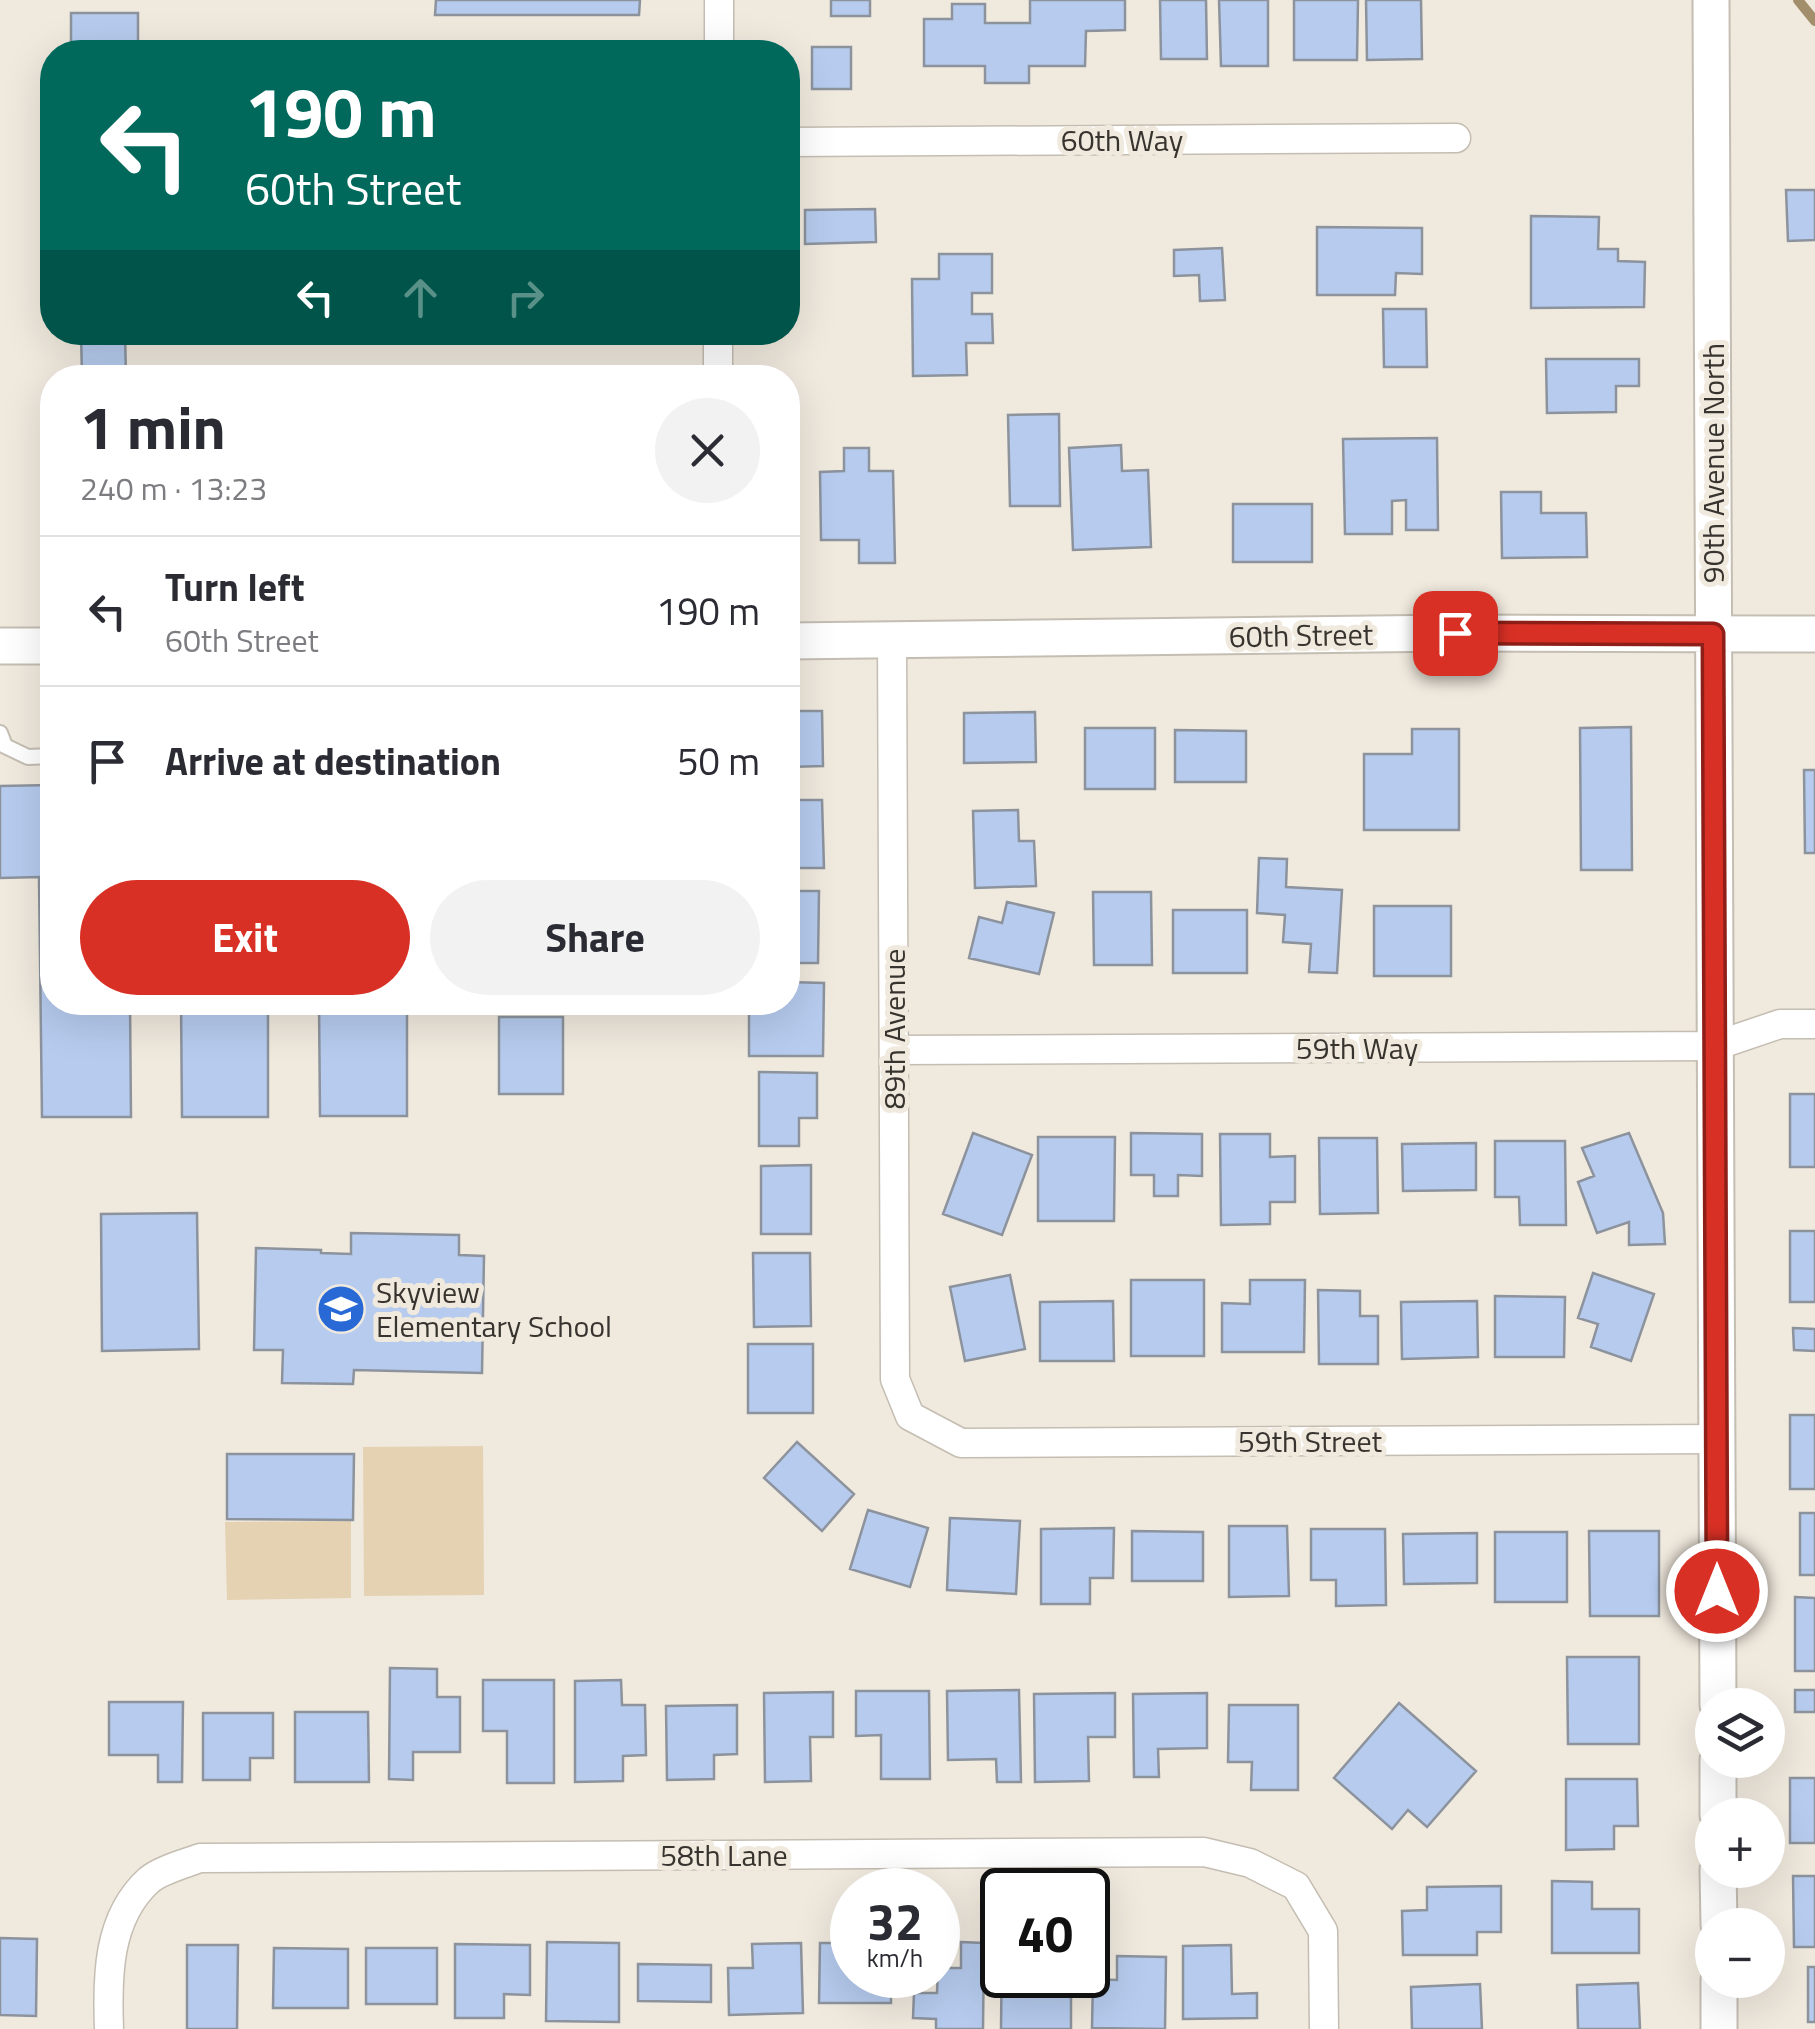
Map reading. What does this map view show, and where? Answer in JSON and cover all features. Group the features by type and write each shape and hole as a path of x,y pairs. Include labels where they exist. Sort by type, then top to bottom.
{"street":[{"path":"718,0 718,40"},
{"name":"90th Avenue North","path":"1711,5 1718,1688"},
{"name":"60th Way","path":"800,142 1456,138"},
{"name":"60th Street","path":"800,641 1455,633 1815,634"},
{"name":"89th Avenue","path":"892,639 895,1379 910,1416"},
{"path":"0,646 40,646"},
{"name":"59th Way","path":"894,1050 1715,1046 1780,1024 1815,1024"},
{"name":"59th Street","path":"910,1416 961,1443 1716,1439"},
{"name":"58th Lane","path":"108,2029 107,1974 122,1916 150,1878 200,1858 1204,1852 1250,1863 1296,1886 1323,1931 1324,2029"},
{"path":"1719,1998 1719,2029"}],"lane":[{"path":"0,733 5,746 28,756 40,756"}],"shaded area":[{"path":"483,1446 484,1595 364,1596 363,1447"},
{"path":"351,1521 351,1598 227,1600 225,1522"}],"building":[{"path":"436,0 640,0 639,15 435,15"},
{"path":"831,0 870,0 870,16 831,16"},
{"path":"1030,0 1125,0 1125,30 1086,31 1085,66 1029,66 1029,83 985,83 985,66 924,66 924,19 952,19 952,4 985,4 985,23 1030,23"},
{"path":"1160,0 1206,0 1207,59 1161,59"},
{"path":"1219,0 1268,0 1268,66 1221,66"},
{"path":"1294,0 1358,0 1357,60 1294,60"},
{"path":"1366,0 1421,0 1422,59 1367,60"},
{"path":"71,13 138,13 138,40 71,40"},
{"path":"812,47 851,47 851,89 812,89"},
{"path":"1786,190 1815,190 1815,240 1788,241"},
{"path":"875,209 876,242 805,244 805,210"},
{"path":"1531,216 1599,217 1598,249 1618,249 1618,261 1645,262 1644,307 1531,308"},
{"path":"1317,227 1422,228 1422,274 1396,273 1395,295 1317,295"},
{"path":"1222,248 1225,300 1200,301 1199,275 1174,276 1174,250"},
{"path":"939,254 992,254 992,293 972,293 972,314 992,314 993,343 966,343 967,375 913,376 912,279 939,279"},
{"path":"1383,309 1426,309 1427,367 1384,367"},
{"path":"81,345 125,345 126,365 82,365"},
{"path":"1546,359 1639,359 1639,386 1616,386 1616,412 1547,413"},
{"path":"1059,414 1060,506 1010,506 1008,415"},
{"path":"1437,438 1438,530 1406,530 1406,500 1392,501 1392,534 1345,534 1343,439"},
{"path":"1121,445 1122,471 1148,470 1151,547 1073,550 1069,448"},
{"path":"844,448 869,448 869,471 893,471 895,563 859,563 859,540 821,540 820,472 844,471"},
{"path":"1501,492 1541,492 1541,513 1586,513 1587,557 1502,558"},
{"path":"1233,504 1312,504 1312,562 1233,562"},
{"path":"800,711 822,711 823,766 800,767"},
{"path":"1035,712 1036,762 964,763 964,713"},
{"path":"1631,727 1632,870 1581,870 1580,728"},
{"path":"1085,728 1155,728 1155,789 1085,789"},
{"path":"1412,729 1459,729 1459,830 1364,830 1364,754 1412,754"},
{"path":"1175,730 1246,731 1246,782 1175,782"},
{"path":"1804,770 1815,770 1815,853 1805,853"},
{"path":"40,785 40,957 39,877 0,878 0,786"},
{"path":"800,800 822,800 824,868 800,868"},
{"path":"1018,810 1019,841 1034,841 1036,886 975,888 973,811"},
{"path":"1259,858 1287,859 1286,887 1342,890 1337,973 1309,972 1311,944 1283,942 1285,915 1257,913"},
{"path":"800,891 819,891 818,963 800,963"},
{"path":"1093,892 1151,892 1152,965 1094,965"},
{"path":"1007,902 1054,913 1039,974 969,958 979,917 1002,923"},
{"path":"1374,906 1451,906 1451,976 1374,976"},
{"path":"1173,910 1247,910 1247,973 1173,973"},
{"path":"800,982 824,983 823,1056 749,1056 749,1015 800,1015"},
{"path":"41,1015 130,1015 131,1117 42,1117"},
{"path":"181,1015 268,1015 268,1117 182,1117"},
{"path":"319,1015 407,1015 407,1116 320,1116"},
{"path":"499,1017 563,1017 563,1094 499,1094"},
{"path":"759,1072 817,1073 817,1118 799,1118 799,1146 759,1146"},
{"path":"1790,1094 1815,1094 1815,1167 1790,1167"},
{"path":"973,1133 1032,1155 1002,1235 943,1214"},
{"path":"1131,1133 1202,1134 1202,1176 1178,1175 1178,1196 1154,1196 1154,1175 1131,1175"},
{"path":"1629,1133 1663,1213 1665,1244 1629,1245 1629,1222 1597,1233 1578,1182 1594,1176 1582,1148"},
{"path":"1220,1134 1270,1134 1270,1157 1295,1156 1295,1202 1270,1202 1270,1224 1221,1225"},
{"path":"1038,1137 1115,1137 1114,1221 1038,1221"},
{"path":"1319,1138 1377,1138 1378,1213 1320,1214"},
{"path":"1495,1141 1565,1141 1566,1225 1520,1225 1519,1197 1495,1197"},
{"path":"1476,1143 1476,1190 1403,1191 1402,1144"},
{"path":"811,1165 811,1234 761,1234 761,1166"},
{"path":"197,1213 199,1349 102,1351 101,1214"},
{"path":"1790,1231 1815,1231 1815,1302 1790,1302"},
{"path":"351,1233 459,1235 459,1255 484,1256 482,1373 354,1370 353,1384 282,1383 283,1350 254,1350 256,1248 351,1254"},
{"path":"753,1253 810,1253 811,1326 754,1327"},
{"path":"1593,1273 1654,1294 1631,1361 1591,1347 1598,1324 1578,1318"},
{"path":"1010,1275 1025,1349 965,1361 950,1287"},
{"path":"1131,1280 1204,1280 1204,1356 1131,1356"},
{"path":"1250,1280 1305,1280 1304,1352 1222,1352 1222,1303 1250,1304"},
{"path":"1318,1290 1360,1291 1360,1316 1378,1316 1378,1364 1319,1364"},
{"path":"1495,1296 1565,1297 1564,1357 1495,1357"},
{"path":"1113,1301 1114,1361 1040,1361 1040,1302"},
{"path":"1477,1301 1478,1357 1402,1359 1401,1302"},
{"path":"1793,1328 1815,1329 1815,1351 1794,1350"},
{"path":"748,1344 813,1344 813,1413 748,1413"},
{"path":"1790,1415 1815,1415 1815,1489 1790,1489"},
{"path":"797,1442 854,1494 822,1531 764,1478"},
{"path":"227,1454 354,1454 353,1520 227,1519"},
{"path":"868,1510 928,1528 910,1587 850,1569"},
{"path":"1800,1513 1815,1513 1815,1575 1800,1575"},
{"path":"950,1518 1020,1521 1016,1594 947,1590"},
{"path":"1229,1526 1287,1526 1289,1596 1229,1597"},
{"path":"1114,1528 1113,1578 1090,1578 1090,1604 1041,1604 1041,1529"},
{"path":"1311,1529 1385,1529 1386,1605 1336,1606 1336,1580 1311,1580"},
{"path":"1132,1531 1203,1532 1203,1581 1132,1581"},
{"path":"1589,1531 1659,1531 1659,1616 1590,1616"},
{"path":"1495,1532 1567,1532 1567,1602 1495,1602"},
{"path":"1477,1533 1477,1583 1404,1584 1403,1534"},
{"path":"1795,1597 1815,1598 1815,1671 1795,1671"},
{"path":"1567,1657 1639,1657 1639,1744 1568,1744"},
{"path":"390,1668 437,1669 437,1697 460,1697 460,1752 413,1752 413,1780 389,1779"},
{"path":"483,1680 554,1680 554,1783 507,1783 507,1731 483,1731"},
{"path":"621,1680 622,1705 645,1705 646,1755 623,1756 623,1781 575,1782 575,1681"},
{"path":"1019,1690 1021,1782 997,1782 996,1759 948,1760 947,1691"},
{"path":"1795,1690 1815,1690 1815,1712 1795,1712"},
{"path":"856,1691 929,1691 930,1779 881,1779 881,1735 856,1736"},
{"path":"833,1692 833,1737 810,1737 811,1781 765,1782 764,1693"},
{"path":"1115,1693 1115,1737 1088,1737 1089,1781 1035,1782 1034,1694"},
{"path":"1207,1693 1207,1748 1158,1749 1159,1777 1134,1777 1133,1694"},
{"path":"109,1702 183,1702 182,1782 158,1782 158,1755 109,1755"},
{"path":"1399,1703 1476,1771 1427,1827 1408,1810 1392,1829 1334,1778"},
{"path":"737,1705 737,1754 714,1755 714,1779 667,1780 666,1706"},
{"path":"1229,1705 1298,1705 1298,1790 1251,1790 1252,1762 1228,1762"},
{"path":"295,1712 368,1712 369,1782 295,1782"},
{"path":"203,1713 273,1713 273,1758 250,1758 250,1780 203,1780"},
{"path":"1790,1778 1815,1778 1815,1843 1790,1843"},
{"path":"1566,1779 1637,1779 1638,1826 1614,1826 1614,1849 1566,1850"},
{"path":"1793,1876 1815,1876 1815,1947 1794,1947"},
{"path":"1552,1881 1592,1882 1592,1909 1639,1909 1639,1953 1552,1953"},
{"path":"1501,1886 1501,1932 1477,1932 1477,1955 1403,1955 1402,1911 1427,1910 1427,1887"},
{"path":"0,1938 37,1939 36,2016 0,2015"},
{"path":"547,1942 619,1943 619,2022 546,2021"},
{"path":"961,1942 980,1943 983,2029 936,2029 936,2019 913,2018 914,1998 960,1998"},
{"path":"801,1943 803,2013 729,2015 728,1968 753,1968 752,1944"},
{"path":"820,1943 830,1943 830,1998 891,1998 891,2003 819,2003"},
{"path":"455,1944 530,1945 530,1995 504,1994 504,2018 455,2018"},
{"path":"187,1945 238,1945 237,2029 187,2029"},
{"path":"1231,1945 1232,1994 1257,1993 1257,2018 1183,2019 1183,1946"},
{"path":"274,1948 348,1949 348,2008 273,2008"},
{"path":"366,1948 437,1948 437,2004 366,2004"},
{"path":"1117,1956 1166,1957 1165,2029 1092,2028 1093,1998 1110,1998 1110,1980 1117,1980"},
{"path":"638,1964 711,1965 711,2002 638,2001"},
{"path":"1808,1967 1815,1967 1815,2022 1808,2022"},
{"path":"1638,1983 1640,2029 1578,2029 1577,1985"},
{"path":"1480,1984 1482,2029 1412,2029 1411,1987"},
{"path":"1001,1998 1071,1998 1071,2029 1001,2029"}],"waterway":[{"path":"1798,0 1815,21"}],"place":[{"name":"Skyview Elementary School","path":"341,1309"}],"route":[{"path":"1455,633 1713,634 1717,1591"}]}
